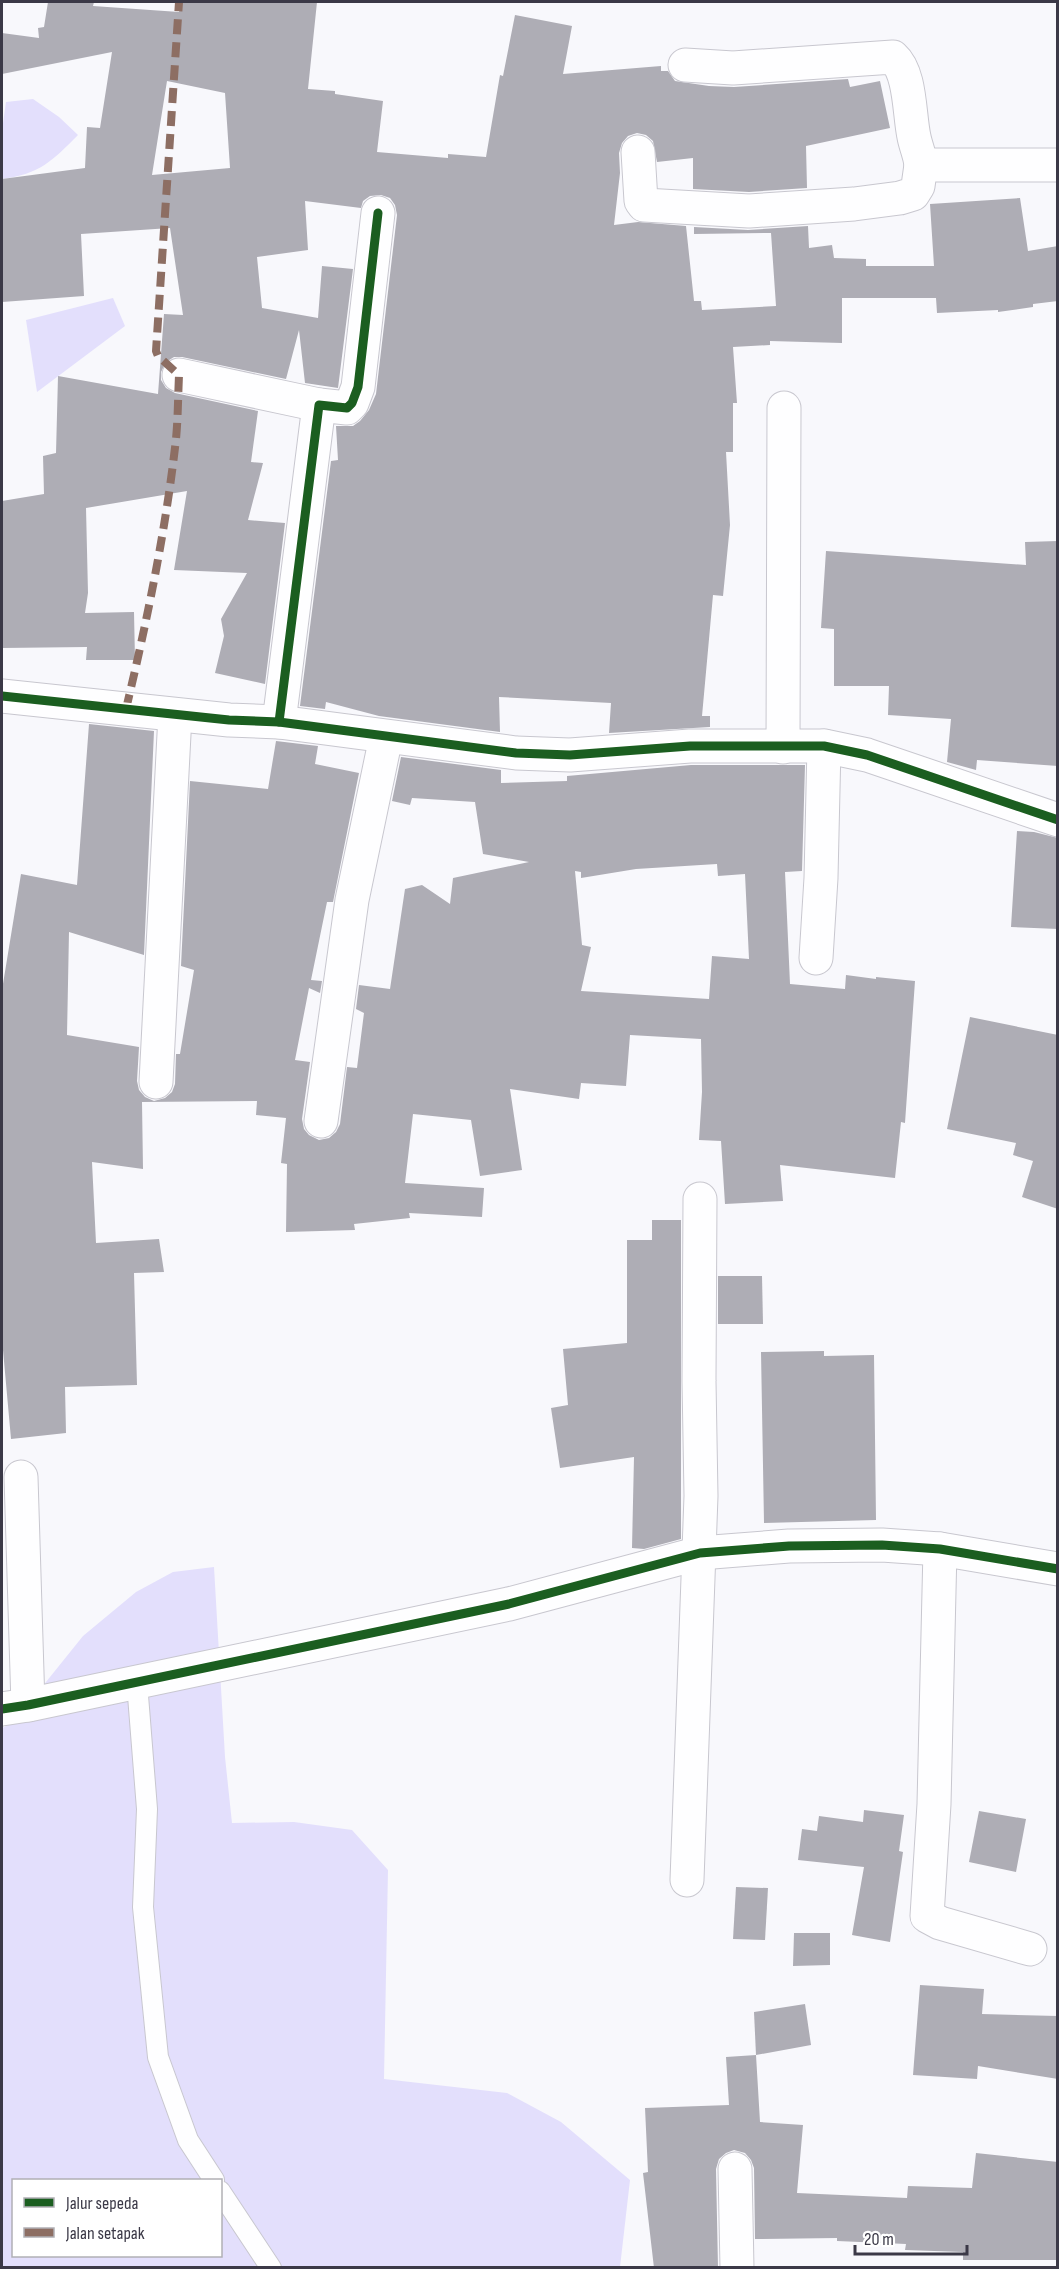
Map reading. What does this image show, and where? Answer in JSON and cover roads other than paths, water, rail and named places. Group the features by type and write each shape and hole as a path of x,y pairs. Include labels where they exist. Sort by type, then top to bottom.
{"street":[{"path":"638,152 641,201 644,205 749,212 900,198 913,194 918,186 921,165 904,75 899,63 893,57 733,68 685,65"},
{"path":"921,165 1058,165"},
{"path":"179,375 319,405 347,408 352,403 357,387 378,213"},
{"path":"279,722 319,405"},
{"path":"783,747 784,408"},
{"path":"2,696 175,715 279,722 516,753 549,754 690,746 824,746 867,755 1058,820"},
{"path":"156,1082 175,715"},
{"path":"321,1121 352,900 386,737"},
{"path":"816,958 821,878 824,746"},
{"path":"687,1880 700,1553 700,1199"},
{"path":"21,1477 15,1707 509,1604 700,1553 789,1546 882,1545 940,1549 1058,1569"},
{"path":"940,1549 934,1804 927,1916 940,1923 1030,1949"},
{"path":"735,2169 737,2268"}],"lane":[{"path":"137,1683 147,1809 143,1906 158,2057 188,2140 213,2179"},
{"path":"222,2194 271,2268"}]}
